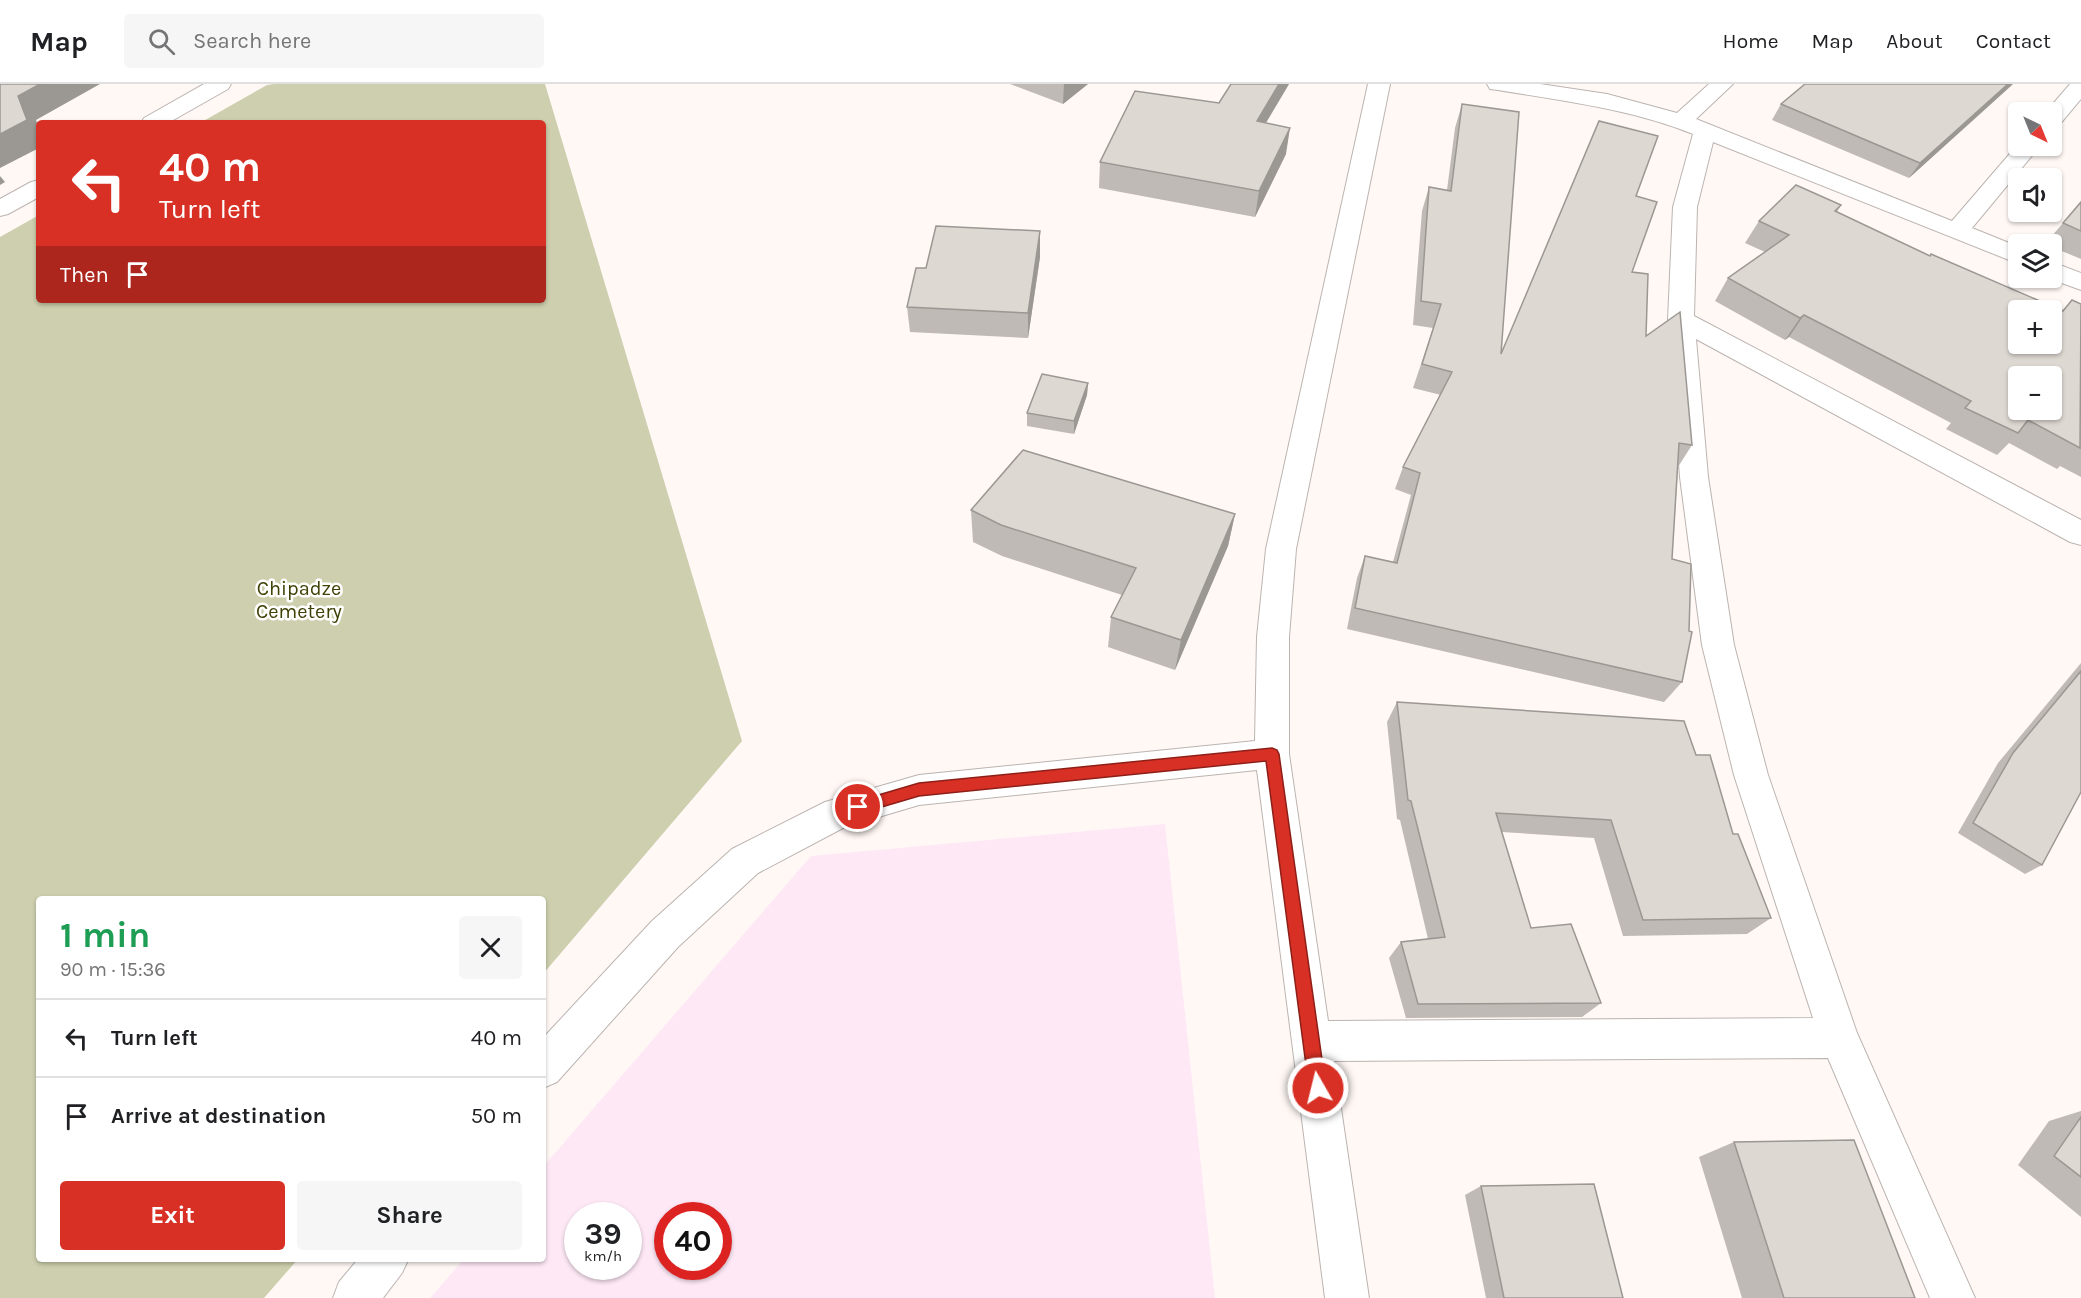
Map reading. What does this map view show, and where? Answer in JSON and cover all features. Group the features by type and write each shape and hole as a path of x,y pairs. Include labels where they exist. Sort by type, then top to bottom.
{"street":[{"path":"157,120 220,84"},
{"path":"1347,1298 1272,754 1273,638 1281,549 1379,84"},
{"path":"1498,84 1607,101 1696,110 2008,251"},
{"path":"1722,84 1696,110 1685,207 1681,320 1694,477 1718,645 1751,775 1839,1038 1953,1298"},
{"path":"2062,108 2081,86"},
{"path":"1957,230 2021,156"},
{"path":"0,209 36,189"},
{"path":"2062,274 2081,282"},
{"path":"1681,320 2081,534"},
{"path":"546,1065 665,934 745,861 837,813 919,790 1272,754"},
{"path":"1311,1041 1839,1038"},
{"path":"355,1298 384,1262"}],"shaded area":[{"path":"1165,824 1215,1298 430,1298 461,1262 546,1262 546,1164 811,856"}],"green space":[{"name":"Chipadze Cemetery","path":"545,84 742,741 546,970 546,896 36,896 36,1262 295,1262 264,1298 0,1298 0,237 36,217 36,303 546,303 546,120 205,120 267,85"}],"building":[{"path":"0,84 40,84 18,96 27,120 0,134"},
{"path":"1231,84 1279,84 1257,121 1290,128 1259,191 1100,162 1135,91 1219,103"},
{"path":"1805,84 2008,84 1920,163 1781,104"},
{"path":"1462,104 1519,112 1501,354 1599,121 1658,136 1636,196 1657,202 1632,272 1648,274 1646,336 1680,312 1692,445 1679,443 1672,559 1691,564 1689,631 1692,632 1682,682 1355,608 1365,556 1397,563 1420,473 1403,467 1452,372 1422,364 1441,304 1421,301 1429,187 1451,191"},
{"path":"1796,185 1841,205 1835,211 1930,256 1931,254 2038,300 2008,300 2008,354 2062,354 2062,311 2072,300 2081,304 2080,448 2028,420 2018,433 1965,408 1971,401 1804,315 1800,318 1728,278 1789,235 1759,221"},
{"path":"2081,202 2081,231 2063,223"},
{"path":"936,226 1040,231 1028,313 907,307 916,268 926,268"},
{"path":"1042,374 1088,383 1074,421 1027,413"},
{"path":"1023,450 1235,514 1181,640 1111,617 1136,568 1001,525 971,510"},
{"path":"2081,671 2081,792 2042,865 1973,823 2013,753"},
{"path":"1397,702 1684,721 1696,755 1710,755 1733,834 1738,834 1771,918 1643,920 1611,820 1496,813 1531,928 1571,924 1601,1003 1418,1004 1401,942 1445,937 1411,801 1408,800"},
{"path":"2081,1117 2081,1177 2054,1156"},
{"path":"1854,1140 1915,1298 1784,1298 1734,1142"},
{"path":"1594,1184 1623,1298 1504,1298 1481,1186"}],"route":[{"path":"858,807 919,790 1272,754 1318,1088"}]}
